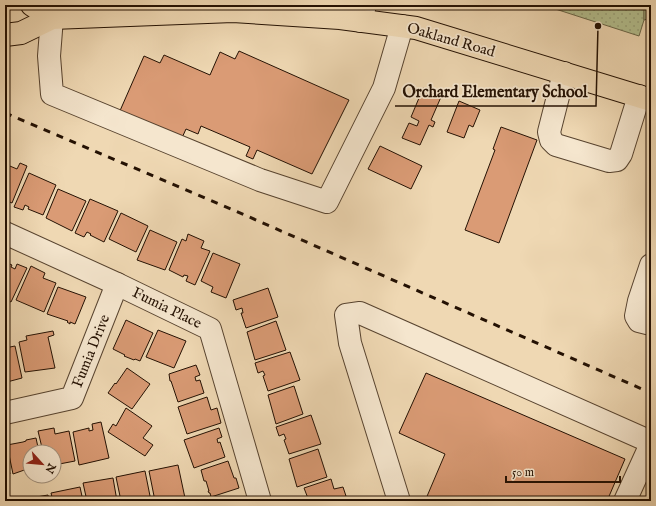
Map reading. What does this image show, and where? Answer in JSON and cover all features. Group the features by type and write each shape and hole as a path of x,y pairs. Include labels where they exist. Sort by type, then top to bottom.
{"main road":[{"path":"32,5 53,11"},
{"name":"Oakland Road","path":"5,35 21,33 53,11 233,11 340,18 363,13 645,98"}],"street":[{"path":"53,11 49,56 52,94 260,180 327,202 384,88 402,26"},
{"path":"564,73 548,132 551,140 556,145 608,161 617,160 645,98"},
{"name":"Fumia Place","path":"5,233 117,284 210,329 260,501"},
{"path":"651,265 636,310 636,316 639,320 651,324"},
{"name":"Fumia Drive","path":"5,413 72,398 117,284"},
{"path":"399,501 350,343 346,315 360,313 651,443 625,501"}],"green space":[{"path":"543,5 644,5 644,20 639,36"},
{"path":"644,5 651,5 651,18 644,20"}],"building":[{"path":"239,51 349,100 312,174 257,150 253,159 246,156 250,147 201,126 198,134 186,129 181,140 119,113 144,56 160,63 164,55 210,75 220,52 235,59"},
{"path":"423,88 441,97 431,120 435,122 433,127 429,125 420,145 402,138 409,123 417,126 419,121 411,117 419,98 417,96 419,97"},
{"path":"459,101 480,110 473,127 469,125 464,138 447,132"},
{"path":"501,127 537,140 499,243 465,230 495,150 493,149"},
{"path":"380,146 422,166 411,189 368,169"},
{"path":"20,163 27,166 12,203 5,200 5,164 17,169"},
{"path":"29,173 56,185 43,215 28,209 29,207 25,205 23,210 14,207"},
{"path":"58,189 86,201 72,231 46,218"},
{"path":"90,199 118,211 104,242 87,232 84,237 75,233"},
{"path":"121,213 148,226 136,252 109,239"},
{"path":"150,230 177,242 165,270 137,260"},
{"path":"188,234 204,241 201,248 210,251 195,285 186,281 188,276 184,275 183,277 169,270 182,239 186,241"},
{"path":"213,253 240,264 226,298 211,292 213,287 201,281"},
{"path":"5,262 12,265 11,267 15,269 17,264 27,268 11,302 5,299"},
{"path":"31,266 45,273 43,278 56,283 44,312 16,300"},
{"path":"58,287 86,297 75,324 70,322 70,324 67,322 68,321 47,314"},
{"path":"268,288 278,317 246,328 241,313 243,313 242,308 236,310 233,300"},
{"path":"126,320 153,333 140,361 124,356 125,355 113,349"},
{"path":"276,321 286,350 255,360 247,332"},
{"path":"158,330 186,341 174,368 146,357"},
{"path":"53,331 54,335 48,337 55,368 25,372 19,342 27,340 26,336"},
{"path":"15,346 22,378 7,382 7,380 5,380 5,348"},
{"path":"290,352 300,380 268,391 263,376 265,375 263,371 258,373 255,363"},
{"path":"196,365 200,375 195,377 196,381 200,380 204,393 178,402 169,374"},
{"path":"127,368 150,384 132,409 108,393"},
{"path":"426,373 625,459 607,501 425,501 445,454 399,433"},
{"path":"294,386 303,414 276,424 268,395"},
{"path":"207,397 211,410 217,408 221,423 187,434 178,407"},
{"path":"126,408 152,426 143,438 153,445 145,456 108,432 113,424 116,426"},
{"path":"311,415 321,444 289,454 284,440 286,439 284,434 279,436 276,427"},
{"path":"101,422 109,458 79,465 73,432 89,428 89,431 93,430 92,424"},
{"path":"54,428 55,434 69,431 75,461 62,463 62,444 41,444 38,431"},
{"path":"219,428 222,437 217,439 218,443 220,442 225,457 194,468 184,440"},
{"path":"36,438 37,444 22,444 22,471 13,474 7,445"},
{"path":"318,449 327,477 297,487 289,459"},
{"path":"5,451 10,474 5,475"},
{"path":"228,461 239,488 211,497 201,470"},
{"path":"178,465 185,498 155,501 149,471"},
{"path":"145,471 151,501 121,501 116,477"},
{"path":"113,478 117,501 87,501 83,483"},
{"path":"331,479 334,489 343,487 346,496 338,499 338,501 309,501 304,488"},
{"path":"80,487 83,501 53,501 51,493"},
{"path":"48,495 49,501 19,501 19,500"},
{"path":"14,498 15,501 5,501 5,500"}],"railway":[{"path":"5,113 231,209 651,393"}],"place":[{"name":"Orchard Elementary School","path":"598,26"}]}
